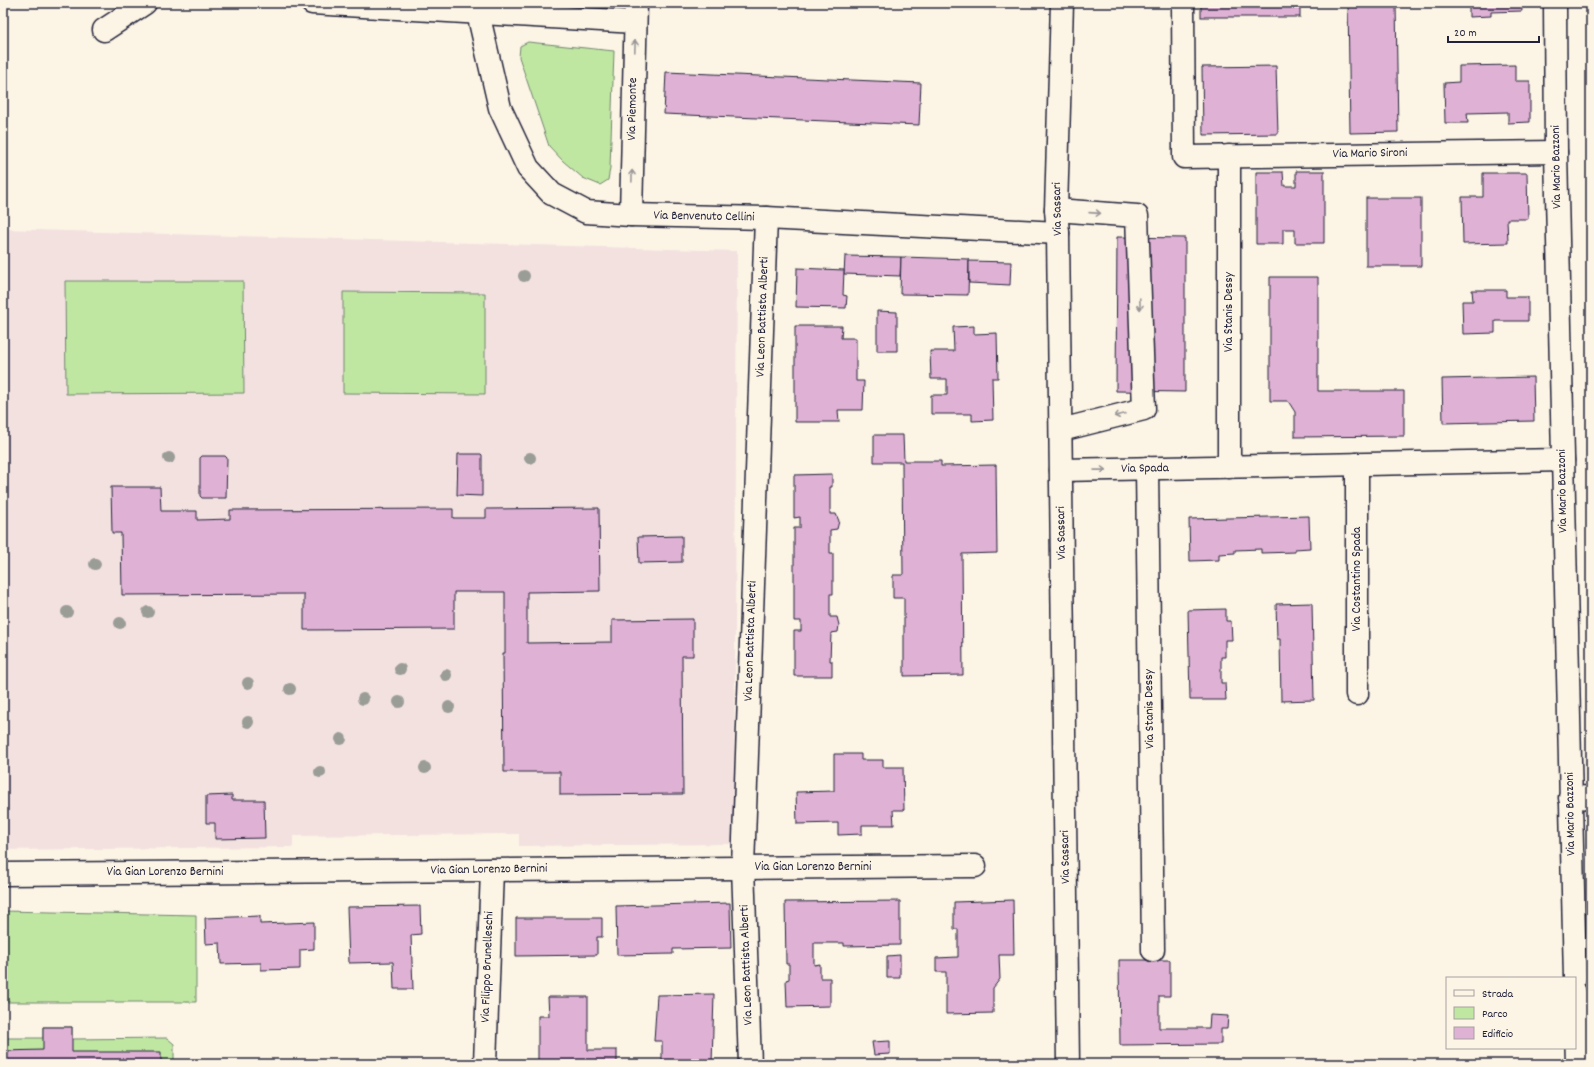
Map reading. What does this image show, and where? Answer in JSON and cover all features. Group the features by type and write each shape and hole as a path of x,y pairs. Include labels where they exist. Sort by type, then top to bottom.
{"street":[{"path":"104,30 144,3"},
{"path":"312,3 478,13 636,12"},
{"name":"Via Sassari","path":"1062,3 1056,210 1058,233 1061,430 1068,1064"},
{"name":"Via Mario Sironi","path":"1183,3 1184,157 1556,152"},
{"name":"Via Mario Bazzoni","path":"1556,3 1556,152 1563,460 1581,798 1575,977"},
{"name":"Via Piemonte","path":"631,215 636,12"},
{"name":"Via Benvenuto Cellini","path":"478,13 500,108 528,168 552,194 586,212 631,215 766,218 1058,233"},
{"name":"Via Stanis Dessy","path":"1229,156 1229,467"},
{"path":"1056,210 1136,216 1144,409 1061,430"},
{"name":"Via Leon Battista Alberti","path":"750,1064 743,867 766,218"},
{"path":"1229,467 1563,460"},
{"name":"Via Costantino Spada","path":"1357,464 1357,694"},
{"name":"Via Spada","path":"1061,470 1229,467"},
{"name":"Via Stanis Dessy","path":"1147,468 1153,950"},
{"name":"Via Gian Lorenzo Bernini","path":"3,874 975,866"},
{"name":"Via Filippo Brunelleschi","path":"485,1064 492,870"},
{"path":"1576,1028 1577,1064"}],"shaded area":[{"path":"3,229 737,251 734,844 519,846 519,834 293,836 293,847 3,850"}],"green space":[{"path":"528,42 614,51 610,168 608,180 600,185 583,178 563,161 549,146 519,57 520,46"},
{"path":"65,281 243,281 244,393 66,394"},
{"path":"343,292 485,293 485,394 343,393"},
{"path":"3,911 196,915 196,1002 3,1002"},
{"path":"43,1027 72,1027 72,1039 167,1038 174,1044 174,1064 3,1064 3,1038 43,1038"}],"building":[{"path":"1201,3 1300,3 1300,17 1201,17"},
{"path":"1348,3 1396,3 1398,132 1350,133"},
{"path":"1469,3 1521,3 1522,11 1491,12 1491,16 1469,17"},
{"path":"1515,65 1515,81 1530,81 1530,122 1508,123 1508,112 1467,113 1468,123 1445,123 1444,83 1459,82 1459,66"},
{"path":"1276,66 1278,134 1203,135 1202,67"},
{"path":"666,72 921,83 919,125 664,114"},
{"path":"1296,171 1324,171 1324,243 1295,243 1295,229 1283,229 1283,244 1256,244 1256,172 1283,172 1284,186 1296,186"},
{"path":"1483,173 1527,173 1528,219 1507,219 1508,243 1463,244 1462,197 1483,197"},
{"path":"1366,198 1421,198 1421,266 1366,266"},
{"path":"1117,237 1185,238 1185,392 1116,391"},
{"path":"845,256 901,257 900,276 844,274"},
{"path":"901,257 969,259 968,295 900,294"},
{"path":"969,261 1011,262 1010,285 969,283"},
{"path":"797,268 844,270 843,295 847,296 846,308 796,307"},
{"path":"1270,277 1318,277 1318,391 1404,391 1404,436 1295,437 1295,412 1288,401 1270,401"},
{"path":"1472,290 1506,290 1506,297 1528,297 1528,321 1495,321 1495,333 1463,334 1462,301 1473,301"},
{"path":"877,311 897,312 897,351 877,351"},
{"path":"795,326 842,326 841,338 856,338 856,381 864,381 863,410 838,410 839,422 795,422"},
{"path":"974,326 974,334 997,333 998,378 992,378 993,420 972,421 972,414 931,414 931,395 947,395 947,379 931,379 930,351 954,351 953,327"},
{"path":"1533,377 1534,421 1443,423 1442,379"},
{"path":"874,435 903,435 904,461 941,461 941,466 996,465 997,553 962,554 963,675 904,676 904,598 893,598 893,575 903,575 902,462 874,462"},
{"path":"458,454 482,455 482,496 457,495"},
{"path":"202,456 225,456 227,458 226,498 202,498 200,496 200,458"},
{"path":"832,474 832,487 830,487 830,514 836,514 839,521 837,529 830,530 830,553 833,553 833,594 830,594 830,617 837,617 839,625 838,632 831,633 830,661 832,661 832,676 794,676 794,631 801,631 801,621 794,621 794,528 800,528 800,517 794,518 794,475"},
{"path":"111,487 160,487 161,511 197,511 197,520 230,519 230,510 453,509 453,518 486,518 486,509 599,508 600,591 527,592 527,643 612,642 612,620 693,619 693,656 682,656 683,794 560,795 560,772 504,772 503,653 505,653 505,592 454,592 454,629 304,630 304,594 122,595 121,533 112,533"},
{"path":"1309,516 1310,548 1295,549 1295,552 1261,553 1261,549 1235,550 1235,553 1219,554 1219,560 1190,561 1189,519"},
{"path":"682,536 682,562 639,563 638,537"},
{"path":"1312,603 1314,700 1281,701 1280,639 1277,639 1276,604"},
{"path":"1226,609 1226,621 1231,621 1232,640 1225,640 1225,657 1221,657 1221,683 1225,683 1226,700 1190,700 1188,610"},
{"path":"834,754 861,754 861,760 883,760 883,767 903,767 904,810 893,810 894,825 862,825 862,834 838,835 838,823 797,824 796,792 834,791"},
{"path":"232,795 232,800 264,800 265,838 215,839 215,823 206,823 206,796"},
{"path":"1013,900 1014,955 999,955 1000,979 993,988 993,1013 946,1014 946,972 936,972 936,958 958,957 958,929 954,929 954,902"},
{"path":"900,901 900,945 844,946 844,943 814,943 814,965 820,964 820,978 830,978 830,1006 787,1007 786,980 789,979 789,964 786,964 785,902"},
{"path":"730,903 731,948 673,949 673,954 617,955 616,906"},
{"path":"420,906 421,934 411,935 413,989 394,989 393,962 349,963 347,907"},
{"path":"260,916 260,924 314,922 314,949 300,950 300,969 261,970 261,963 221,964 220,943 206,944 205,918"},
{"path":"516,918 602,918 602,937 597,937 597,955 516,956"},
{"path":"900,955 900,978 887,978 887,956"},
{"path":"1119,960 1170,960 1170,996 1159,996 1159,1028 1209,1028 1210,1015 1228,1016 1227,1029 1221,1029 1221,1044 1120,1045"},
{"path":"714,994 712,1064 662,1064 662,1041 654,1041 657,995"},
{"path":"548,997 588,997 588,1050 617,1050 617,1064 538,1064 538,1016 549,1016"},
{"path":"43,1027 72,1027 72,1052 161,1052 161,1064 3,1064 3,1051 43,1050"},
{"path":"890,1041 890,1054 874,1055 872,1042"},
{"path":"985,1062 985,1064 942,1064 942,1063"}]}
